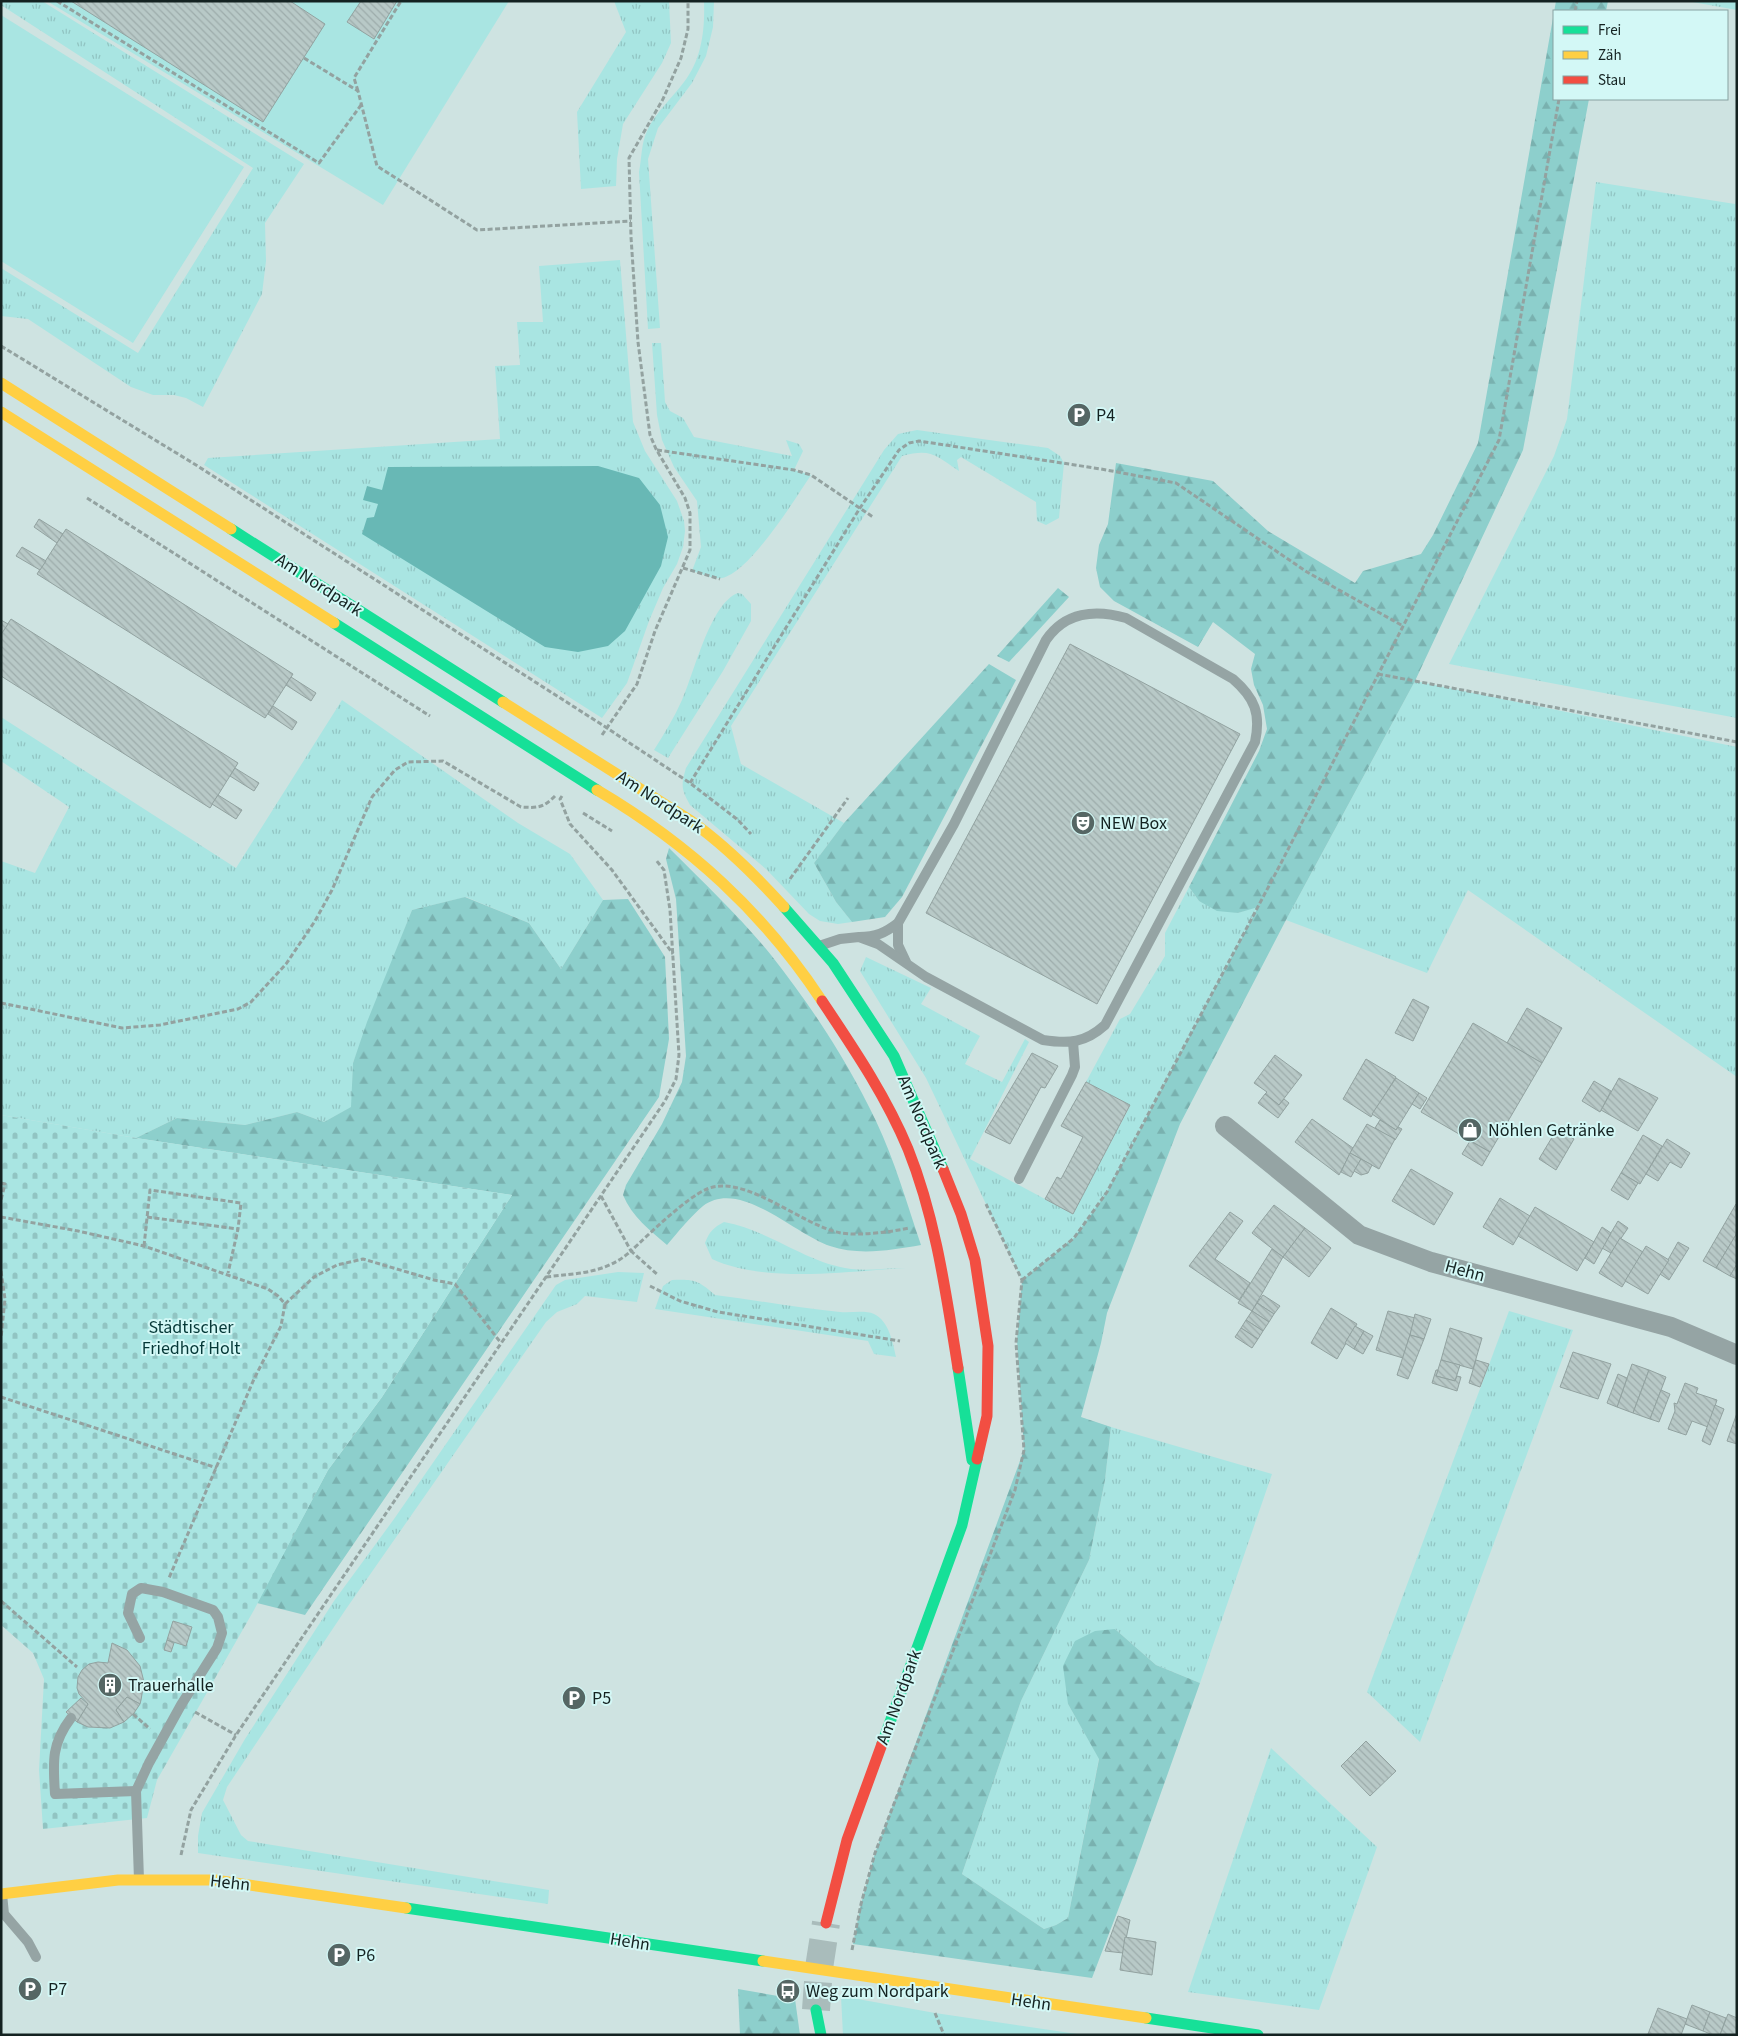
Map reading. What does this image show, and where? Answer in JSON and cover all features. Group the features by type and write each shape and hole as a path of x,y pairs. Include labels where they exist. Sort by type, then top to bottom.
{"street":[{"name":"Am Nordpark","path":"1,383 692,821 720,842 763,884 833,962 894,1056 961,1214 975,1260 988,1346 987,1416 962,1525 846,1840 826,1923"},
{"name":"Am Nordpark","path":"1,412 573,776 619,803 683,847 748,906 807,978 870,1072 908,1149 932,1222 944,1278 963,1411 974,1471"},
{"name":"Hehn","path":"1225,1126 1359,1236 1431,1262 1671,1327 1737,1355"},
{"name":"Hehn","path":"2,1894 118,1880 215,1880 1258,2035"},
{"path":"816,2010 821,2035"}],"lane":[{"path":"818,946 840,939 875,937 885,933 898,923 954,824 1053,630 1076,616 1091,612 1109,612 1126,618 1233,679 1245,689 1257,714 1258,725 1255,742 1105,1025 1096,1032 1082,1040 1073,1042 1063,1043 1043,1040 926,977 878,944 859,938"},
{"path":"898,923 898,945 907,964"},
{"path":"1018,1179 1072,1075 1075,1067 1073,1042"},
{"path":"140,1638 128,1613 132,1594 141,1588 163,1592 213,1610 218,1617 222,1633 217,1648 162,1738 136,1791 140,1881"},
{"path":"71,1718 60,1732 53,1756 56,1794 136,1791"},
{"path":"2,1894 4,1914 28,1942 36,1957"}],"path":[{"path":"57,1 318,163 361,104"},
{"path":"401,1 354,78 377,166 477,230 631,220"},
{"path":"586,755 608,728 637,684 655,631 690,550 690,513 685,498 656,449 650,435 638,342 629,158 663,99 681,58 688,29 688,1"},
{"path":"304,58 358,91"},
{"path":"1022,1280 1074,1238 1108,1192 1499,440 1559,100"},
{"path":"690,783 860,508 900,450 909,443 919,441 1101,469 1176,483 1308,572 1403,626"},
{"path":"656,449 794,470 811,475 873,518"},
{"path":"84,496 433,718"},
{"path":"683,568 720,579"},
{"path":"1378,674 1737,742"},
{"path":"1,1003 122,1028 160,1025 238,1009 252,1002 286,964 315,921 332,890 372,797 395,770 408,762 443,761 521,807 534,808 546,805 555,796"},
{"path":"547,791 568,804"},
{"path":"790,879 848,798"},
{"path":"560,799 570,824 612,870 674,954"},
{"path":"577,810 619,835"},
{"path":"178,1879 191,1810 236,1735 665,1101 676,1079 679,1055 670,910 664,870 653,856"},
{"path":"1,1183 5,1184 1,1200"},
{"path":"545,1277 593,1271 619,1262 691,1199 708,1188 719,1186 743,1189 765,1198 816,1225 842,1233 907,1228 932,1222"},
{"path":"144,1246 150,1190 241,1203 238,1229 228,1273"},
{"path":"601,1196 631,1252 658,1275"},
{"path":"961,1214 987,1207"},
{"path":"1,1217 78,1231 144,1246 268,1288 285,1304"},
{"path":"147,1217 238,1229"},
{"path":"163,1592 254,1379 281,1326 285,1304 319,1274 337,1265 363,1259 434,1280 455,1284 501,1343"},
{"path":"1,1272 5,1299 1,1338"},
{"path":"650,1286 680,1301 718,1312 900,1341"},
{"path":"1,1397 217,1468"},
{"path":"1,1601 77,1667"},
{"path":"181,1705 236,1735"},
{"path":"132,1714 142,1724 162,1738"},
{"path":"935,2013 944,2035"}],"green space":[{"path":"1,1 42,1 304,164 265,223 266,261 262,294 203,407 186,398 174,395 153,395 131,387 28,319 1,316 1,268 138,353 253,168 1,5"},
{"path":"47,1 509,1 383,205"},
{"path":"614,1 669,1 671,43 662,63 623,124 617,159 616,186 581,189 577,112 626,32"},
{"path":"704,1 714,1 713,27 706,56 692,83 658,128 648,159 660,328 648,329 639,172 643,146 645,136 659,111 684,82 695,64 703,33"},
{"path":"1556,1 1608,1 1606,10 1554,10"},
{"path":"1687,1 1737,1 1737,10"},
{"path":"1,15 244,167 133,343 1,261"},
{"path":"1553,18 1553,100 1589,100 1523,450 1415,681 1286,920 1180,1124 1107,1313 1081,1417 1111,1427 1105,1480 1089,1560 1021,1701 962,1874 1044,1929 1068,1918 1099,1759 1068,1704 1063,1666 1075,1641 1095,1631 1115,1629 1156,1665 1200,1683 1136,1863 1092,1978 853,1944 861,1904 875,1853 1024,1450 1017,1341 1022,1280 1074,1238 1107,1192 1258,907 1238,913 1217,911 1199,901 1189,887 1259,751 1267,729 1263,705 1254,685 1251,669 1255,654 1213,622 1198,647 1114,601 1100,587 1096,568 1099,545 1108,524 1116,463 1213,481 1268,531 1355,583 1363,571 1421,554 1433,535 1478,443"},
{"path":"1596,182 1735,204 1737,194 1737,718 1449,664 1554,456 1567,419"},
{"path":"620,260 633,422 645,451 677,501 684,521 685,531 683,547 677,564 663,588 649,621 627,683 602,718 204,465 208,458 500,439 495,366 520,365 517,322 543,322 539,266"},
{"path":"652,343 661,343 665,402 670,411 683,418 694,437 792,456 786,440 799,444 803,451 794,470 811,475 783,517 758,549 733,573 722,578 711,577 692,571 701,547 697,501 674,467 662,440 657,415"},
{"path":"917,430 1048,448 1060,456 1064,463 1059,518 1046,525 1037,521 1036,502 961,457 957,460 959,471 932,454 920,453 902,456 731,726 741,764 844,823 814,863 836,902 852,922 838,924 820,921 809,914 766,869 690,805 683,791 683,779 686,768 884,450 898,434"},
{"path":"1058,588 1069,597 1009,662 997,656"},
{"path":"738,593 742,594 751,604 751,621 723,671 668,758 654,750 682,700 711,624 728,599"},
{"path":"989,664 1016,680 902,897 885,917 852,922 836,902 814,863 844,823"},
{"path":"1415,681 1737,747 1737,1077 1468,890 1427,973 1286,920"},
{"path":"342,700 518,823 570,854 603,900 561,969 529,923 466,897 412,910 353,1063 352,1107 324,1122 297,1112 245,1125 177,1118 136,1138 1,1115 1,861 35,873 69,807 1,761 1,717 236,868"},
{"path":"669,848 722,900 771,955 828,1035 854,1077 883,1136 921,1245 876,1251 841,1249 816,1240 750,1203 733,1199 718,1199 703,1206 667,1245 642,1223 631,1210 623,1195 626,1185 662,1124 682,1082 686,1056 676,899 666,859"},
{"path":"1189,887 1199,901 1238,913 1258,906 1107,1192 1074,1238 1022,1280 926,1078 860,971 866,957 931,988 921,1004 980,1036 965,1064 1002,1082 1025,1039 1029,1042 970,1159 1073,1214 1130,1106 1086,1082 1120,1019 1130,1014 1165,956 1165,933"},
{"path":"465,897 529,923 561,969 603,900 628,899 665,957 669,1039 659,1097 305,1615 257,1603 328,1470 382,1397 512,1195 136,1138 177,1118 245,1125 297,1112 324,1122 351,1107 353,1063 367,1022 412,910"},
{"name":"Städtischer Friedhof Holt","path":"1,1115 136,1138 512,1195 382,1397 328,1470 254,1610 157,1780 147,1818 43,1829 39,1770 44,1679 33,1653 1,1625"},
{"path":"724,1222 756,1232 834,1266 858,1270 906,1268 833,1273 782,1274 733,1267 712,1259 705,1243 712,1230"},
{"path":"618,1272 644,1273 637,1302 585,1296 577,1304 557,1312 546,1322 346,1609 227,1787 223,1800 241,1835 248,1841 549,1890 548,1904 198,1853 198,1836 202,1813 245,1739 334,1601 394,1519 556,1285 565,1280"},
{"path":"672,1280 695,1282 704,1286 715,1295 824,1310 874,1314 887,1327 896,1357 874,1354 868,1341 655,1309 663,1286"},
{"path":"1509,1311 1573,1330 1420,1742 1367,1692"},
{"path":"1111,1427 1272,1474 1200,1683 1156,1665 1115,1629 1068,1704 1099,1758 1068,1918 1044,1929 962,1874 1021,1701 1089,1560 1105,1480"},
{"path":"1271,1748 1377,1847 1319,2010 1188,1992"},
{"path":"738,1989 795,1999 800,2035 740,2035"},
{"path":"841,1996 935,2013 1084,2035 843,2035"}],"shaded area":[{"path":"598,466 639,478 660,505 668,537 661,566 625,631 608,646 578,652 545,647 362,534 367,518 374,517 378,504 363,500 367,486 382,490 388,467"}],"building":[{"path":"71,1 290,1 325,24 263,122"},
{"path":"361,1 397,1 374,39 347,22"},
{"path":"39,519 63,534 57,543 34,527"},
{"path":"66,529 293,674 265,718 37,574"},
{"path":"22,547 46,561 40,570 16,556"},
{"path":"11,619 238,763 210,808 1,676 1,634"},
{"path":"1,620 8,624 2,633 1,632"},
{"name":"NEW Box","path":"1070,644 1240,734 1097,1004 926,913"},
{"path":"291,677 316,693 311,701 286,685"},
{"path":"273,706 297,722 292,730 268,714"},
{"path":"235,768 259,783 254,791 230,776"},
{"path":"218,795 242,810 236,819 212,804"},
{"path":"1413,999 1429,1007 1413,1041 1395,1033"},
{"path":"1527,1008 1562,1028 1542,1063 1507,1043"},
{"path":"1473,1023 1542,1063 1490,1152 1421,1112"},
{"path":"1032,1053 1058,1066 1045,1088 1041,1087 1010,1144 985,1132"},
{"path":"1275,1055 1302,1075 1279,1105 1265,1094 1267,1092 1254,1083"},
{"path":"1366,1059 1396,1077 1371,1117 1343,1099"},
{"path":"1396,1078 1419,1093 1396,1130 1372,1114"},
{"path":"1619,1078 1658,1098 1638,1131 1601,1110"},
{"path":"1594,1081 1611,1091 1600,1112 1582,1101"},
{"path":"1086,1082 1130,1105 1073,1214 1045,1199 1057,1177 1061,1179 1083,1137 1061,1126"},
{"path":"1419,1093 1427,1098 1420,1109 1412,1104"},
{"path":"1265,1094 1279,1105 1284,1099 1289,1103 1278,1118 1258,1103"},
{"path":"1312,1119 1353,1148 1339,1175 1295,1142"},
{"path":"1380,1120 1396,1130 1398,1127 1402,1129 1395,1140 1375,1128"},
{"path":"1367,1124 1395,1139 1379,1169 1350,1153"},
{"path":"1557,1129 1574,1139 1556,1170 1539,1159"},
{"path":"1643,1135 1662,1146 1640,1184 1621,1173"},
{"path":"1667,1139 1690,1153 1681,1168 1670,1162 1658,1181 1646,1174"},
{"path":"1470,1141 1490,1152 1482,1166 1462,1154"},
{"path":"1350,1153 1361,1159 1351,1177 1341,1172"},
{"path":"1361,1159 1372,1165 1368,1173 1361,1175 1354,1171"},
{"path":"1411,1169 1453,1193 1434,1225 1392,1201"},
{"path":"1621,1173 1638,1183 1628,1200 1611,1190"},
{"path":"1500,1198 1530,1216 1513,1245 1483,1227"},
{"path":"1736,1204 1737,1233 1716,1268 1703,1261"},
{"path":"1274,1205 1305,1228 1283,1257 1252,1233"},
{"path":"1535,1207 1594,1242 1577,1271 1518,1236"},
{"path":"1230,1212 1243,1221 1215,1259 1250,1283 1239,1300 1189,1266"},
{"path":"1618,1221 1628,1228 1611,1253 1602,1248"},
{"path":"1602,1227 1611,1233 1594,1264 1585,1258"},
{"path":"1305,1228 1331,1248 1309,1277 1283,1257"},
{"path":"1737,1233 1737,1264 1730,1276 1716,1268"},
{"path":"1620,1238 1643,1252 1622,1287 1599,1273"},
{"path":"1678,1242 1689,1248 1669,1280 1660,1274"},
{"path":"1646,1246 1669,1260 1648,1294 1625,1281"},
{"path":"1272,1249 1283,1257 1252,1311 1238,1303"},
{"path":"1737,1264 1737,1279 1730,1276"},
{"path":"1263,1295 1280,1306 1274,1314 1257,1303"},
{"path":"1257,1303 1274,1314 1269,1322 1252,1311"},
{"path":"1331,1308 1357,1324 1337,1359 1311,1343"},
{"path":"1252,1311 1269,1322 1263,1331 1246,1320"},
{"path":"1388,1311 1415,1318 1403,1358 1376,1350"},
{"path":"1415,1314 1431,1319 1424,1339 1410,1335"},
{"path":"1246,1320 1263,1331 1258,1339 1241,1328"},
{"path":"1355,1326 1364,1331 1354,1349 1345,1343"},
{"path":"1241,1328 1258,1339 1252,1348 1235,1337"},
{"path":"1450,1328 1482,1338 1473,1369 1441,1360"},
{"path":"1364,1331 1373,1336 1363,1354 1354,1349"},
{"path":"1410,1335 1424,1339 1408,1379 1397,1375"},
{"path":"1573,1352 1611,1364 1598,1399 1560,1387"},
{"path":"1441,1360 1460,1365 1455,1381 1436,1376"},
{"path":"1476,1360 1489,1364 1480,1387 1469,1383"},
{"path":"1632,1364 1649,1370 1633,1413 1617,1407"},
{"path":"1436,1370 1438,1370 1436,1376 1455,1381 1457,1376 1461,1377 1457,1391 1432,1383"},
{"path":"1649,1370 1666,1377 1650,1419 1633,1413"},
{"path":"1618,1374 1627,1378 1617,1407 1607,1403"},
{"path":"1685,1383 1698,1388 1696,1393 1717,1400 1708,1427 1692,1421 1686,1435 1668,1429 1675,1411 1674,1403 1677,1404"},
{"path":"1661,1390 1670,1394 1659,1422 1650,1419"},
{"path":"1715,1405 1724,1409 1710,1445 1702,1441"},
{"path":"1737,1413 1737,1444 1727,1441"},
{"path":"173,1621 192,1627 186,1646 167,1640"},
{"path":"167,1640 174,1643 171,1652 164,1650"},
{"name":"Trauerhalle","path":"112,1643 127,1650 140,1666 144,1682 140,1704 127,1697 116,1710 124,1722 110,1728 88,1727 77,1722 88,1704 79,1694 77,1688 78,1677 89,1664 98,1662 108,1663"},
{"path":"127,1697 140,1704 124,1722 116,1710"},
{"path":"81,1698 88,1704 77,1722 66,1712"},
{"path":"1366,1741 1396,1771 1370,1796 1341,1766"},
{"path":"1118,1916 1130,1920 1123,1953 1105,1951"},
{"path":"1125,1937 1156,1942 1152,1975 1120,1970"},
{"path":"1692,2005 1710,2012 1703,2031 1685,2024"},
{"path":"1658,2008 1687,2019 1681,2035 1648,2034"},
{"path":"1710,2012 1726,2018 1720,2035 1713,2035 1703,2031"},
{"path":"1728,2014 1737,2018 1737,2035 1720,2035"}],"tunnel":[{"path":"816,2010 819,1968 826,1923"}],"traffic: fast":[{"path":"231,529 503,702"},
{"path":"334,623 597,790"},
{"path":"784,907 833,963 894,1056 943,1169"},
{"path":"958,1368 972,1460"},
{"path":"882,1744 962,1525 977,1459"},
{"path":"406,1908 763,1961"},
{"path":"816,2010 821,2035"},
{"path":"1146,2018 1258,2035"}],"traffic: slow":[{"path":"1,383 231,529"},
{"path":"1,412 334,623"},
{"path":"503,702 691,821 740,861 784,907"},
{"path":"597,790 631,811 694,857 722,883 775,938 822,1001"},
{"path":"1,1894 118,1880 215,1880 406,1908"},
{"path":"763,1961 1146,2018"}],"traffic: jam":[{"path":"822,1001 890,1110 918,1175 939,1257 958,1368"},
{"path":"943,1169 961,1214 975,1260 988,1346 987,1416 977,1459"},
{"path":"826,1923 847,1840 882,1744"}],"place":[{"name":"P4","path":"1079,415"},
{"name":"NEW Box","path":"1083,823"},
{"name":"Nöhlen Getränke","path":"1470,1130"},
{"name":"Trauerhalle","path":"110,1685"},
{"name":"P5","path":"574,1698"},
{"name":"P6","path":"339,1955"},
{"name":"P7","path":"30,1989"},
{"name":"Weg zum Nordpark","path":"788,1991"}]}
